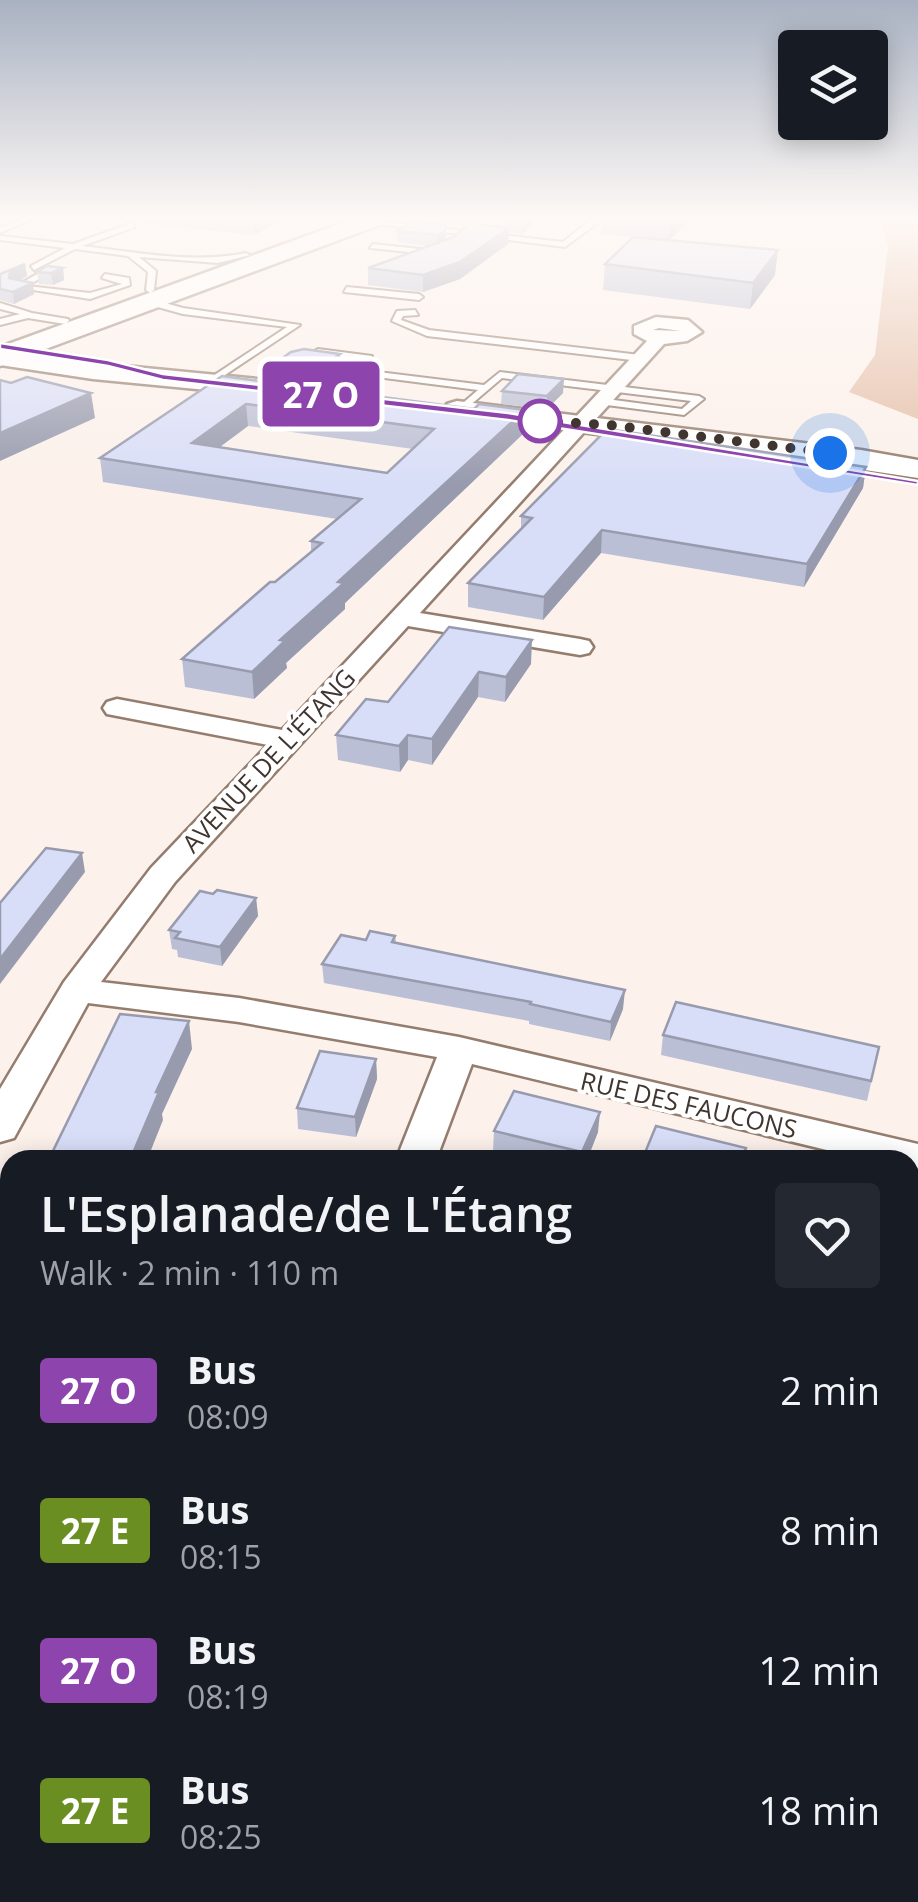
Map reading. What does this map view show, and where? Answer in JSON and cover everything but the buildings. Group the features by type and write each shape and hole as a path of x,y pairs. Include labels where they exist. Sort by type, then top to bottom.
{"main road":[{"path":"3,342 110,308"},
{"path":"3,342 112,308"}],"street":[{"name":"AVENUE DE L'ÉTANG","path":"0,1128 77,990 126,919 582,413 660,338"},
{"path":"3,342 163,377 460,410 582,413 918,469"},
{"path":"582,413 918,481"},
{"path":"400,617 580,647"},
{"path":"117,708 285,739"},
{"name":"RUE DES FAUCONS","path":"77,990 238,1010 459,1050 884,1150"},
{"path":"420,1150 459,1050"}],"lane":[{"path":"6,308 65,321"},
{"path":"178,308 296,325 210,382"},
{"path":"415,313 400,313 396,318 427,333 640,358"},
{"path":"3,342 28,314"},
{"path":"318,352 369,358 356,368 359,372"},
{"path":"331,394 359,372 486,388"},
{"path":"460,410 500,375 582,413 684,412 699,399 582,413"}],"shaded area":[{"path":"881,308 918,308 918,419 849,392 875,355"}],"bus line":[{"path":"0,347 108,363 163,377 508,416 594,433 918,481"}],"route":[{"path":"540,421 609,425 830,453"}]}
